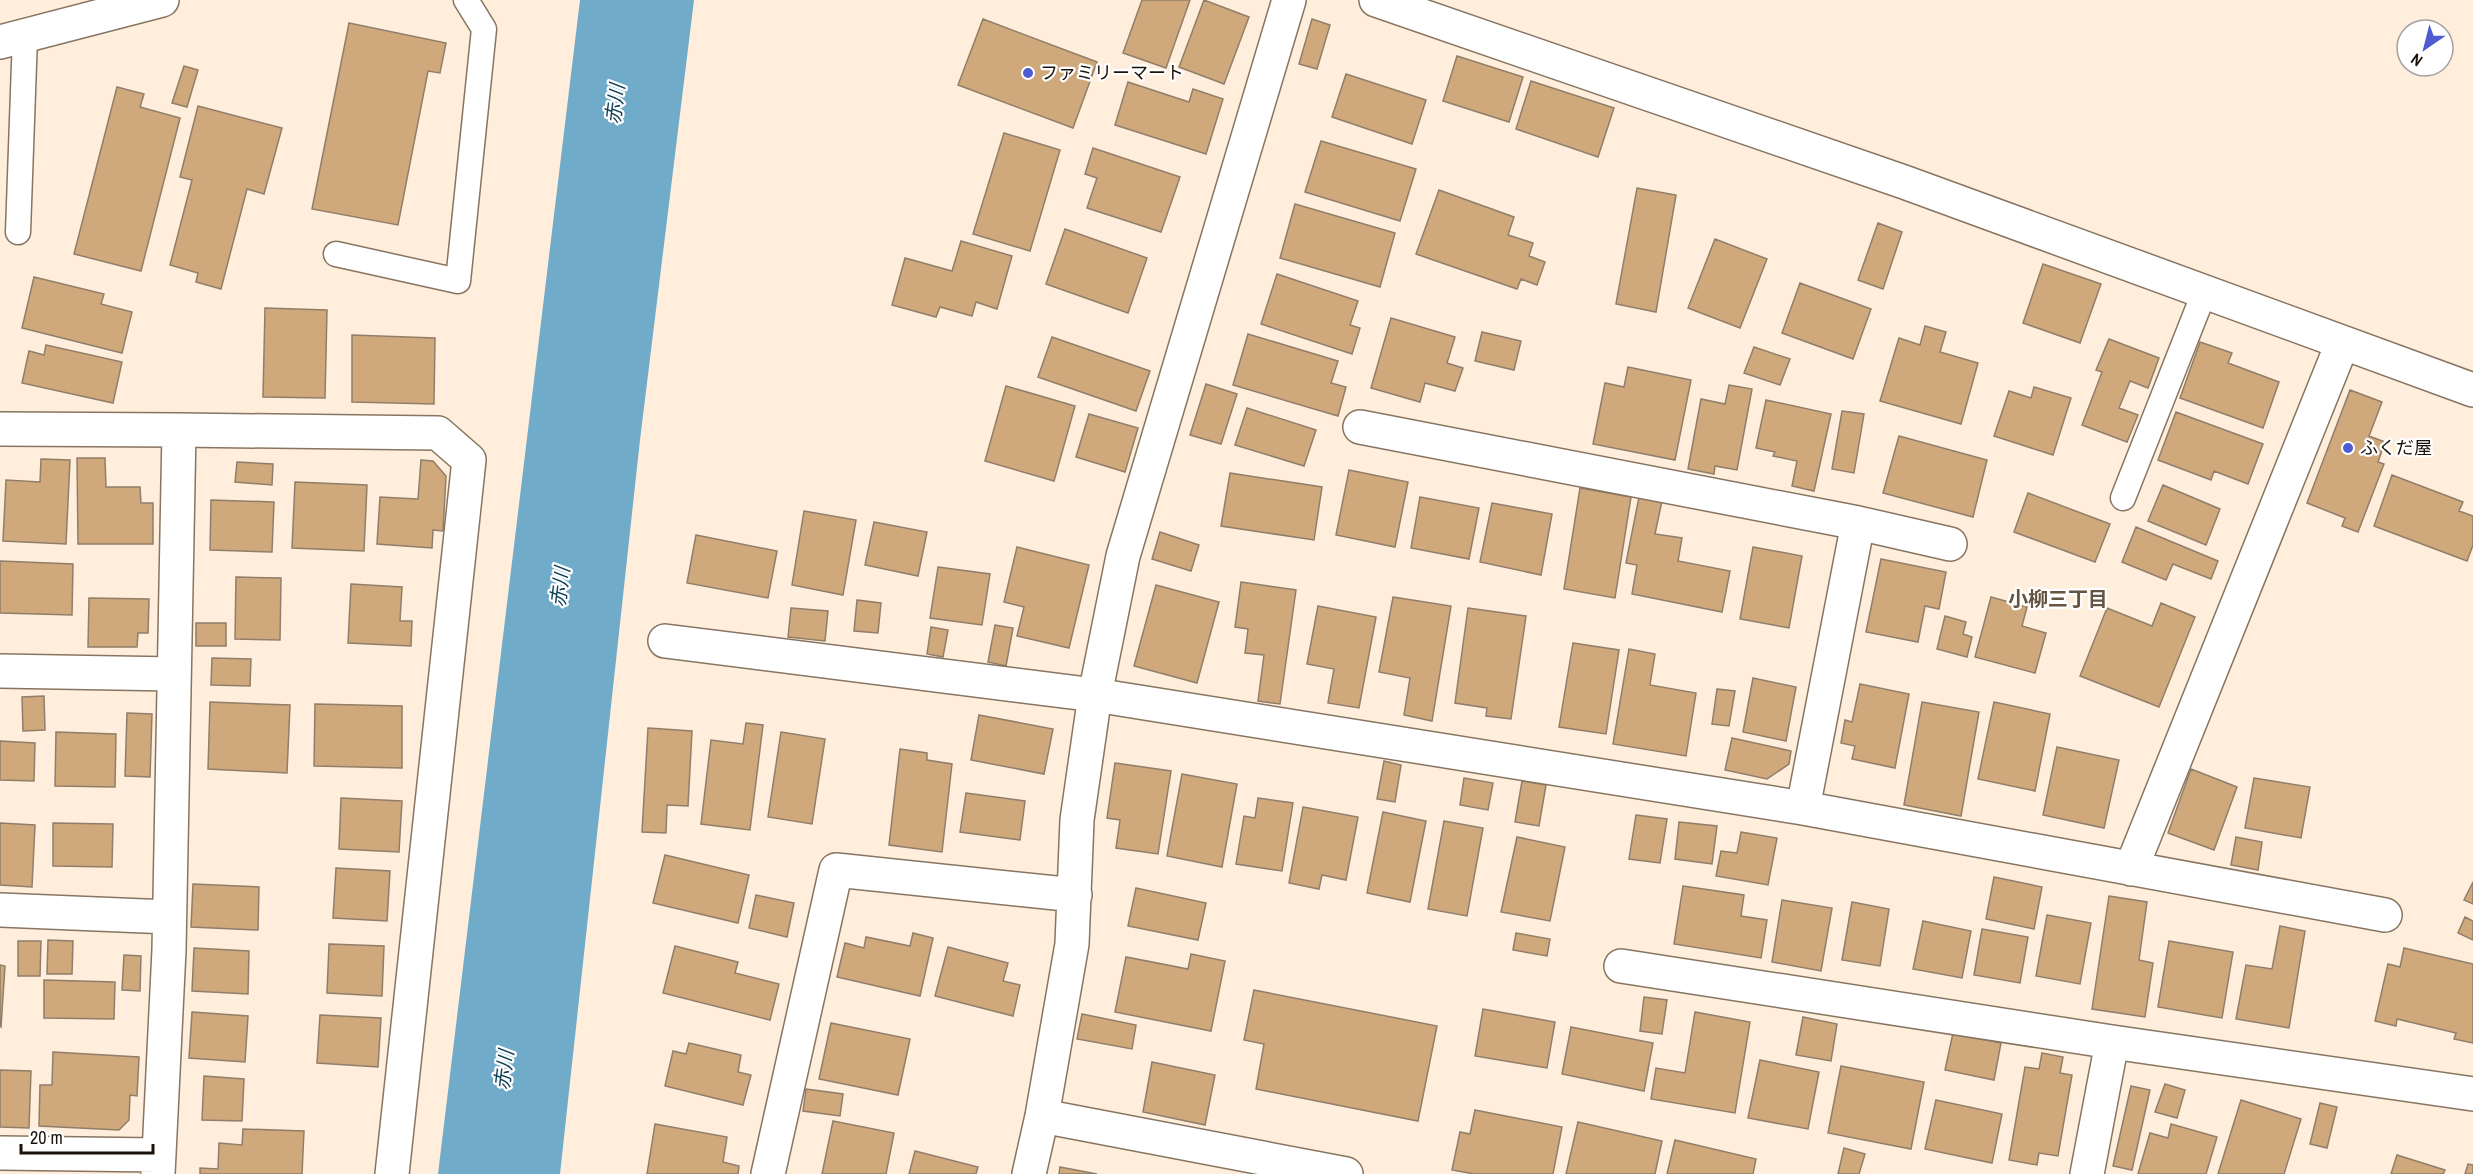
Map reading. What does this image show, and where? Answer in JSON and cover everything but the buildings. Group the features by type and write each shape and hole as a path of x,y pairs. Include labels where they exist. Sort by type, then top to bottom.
{"street":[{"path":"12,39 162,0"},
{"path":"1029,1174 1042,1116 1072,944 1077,820 1095,695 1124,556 1289,0"},
{"path":"1376,0 1904,182 2473,390"},
{"path":"2131,869 2342,344"},
{"path":"1360,427 1858,523 1950,544"},
{"path":"0,429 438,433 469,460 392,1174"},
{"path":"0,1152 158,1164 169,917 179,430"},
{"path":"1803,808 1858,523"},
{"path":"665,641 1095,695 1803,808 2385,915"},
{"path":"0,671 174,674"},
{"path":"768,1174 836,870 1075,895"},
{"path":"0,910 169,917"},
{"path":"1621,966 2112,1042 2473,1094"},
{"path":"2086,1174 2112,1042"},
{"path":"1042,1116 1291,1169 1346,1174"}],"lane":[{"path":"336,254 458,281 484,29 466,0"},
{"path":"12,39 18,232"},
{"path":"2123,498 2204,293"}],"water":[{"name":"赤川","path":"580,0 694,0 640,440 560,1174 438,1174"}],"place":[{"name":"ファミリーマート","path":"1028,73"},
{"name":"ふくだ屋","path":"2348,448"}],"district":[{"name":"小柳三丁目","path":"2058,599"}]}
